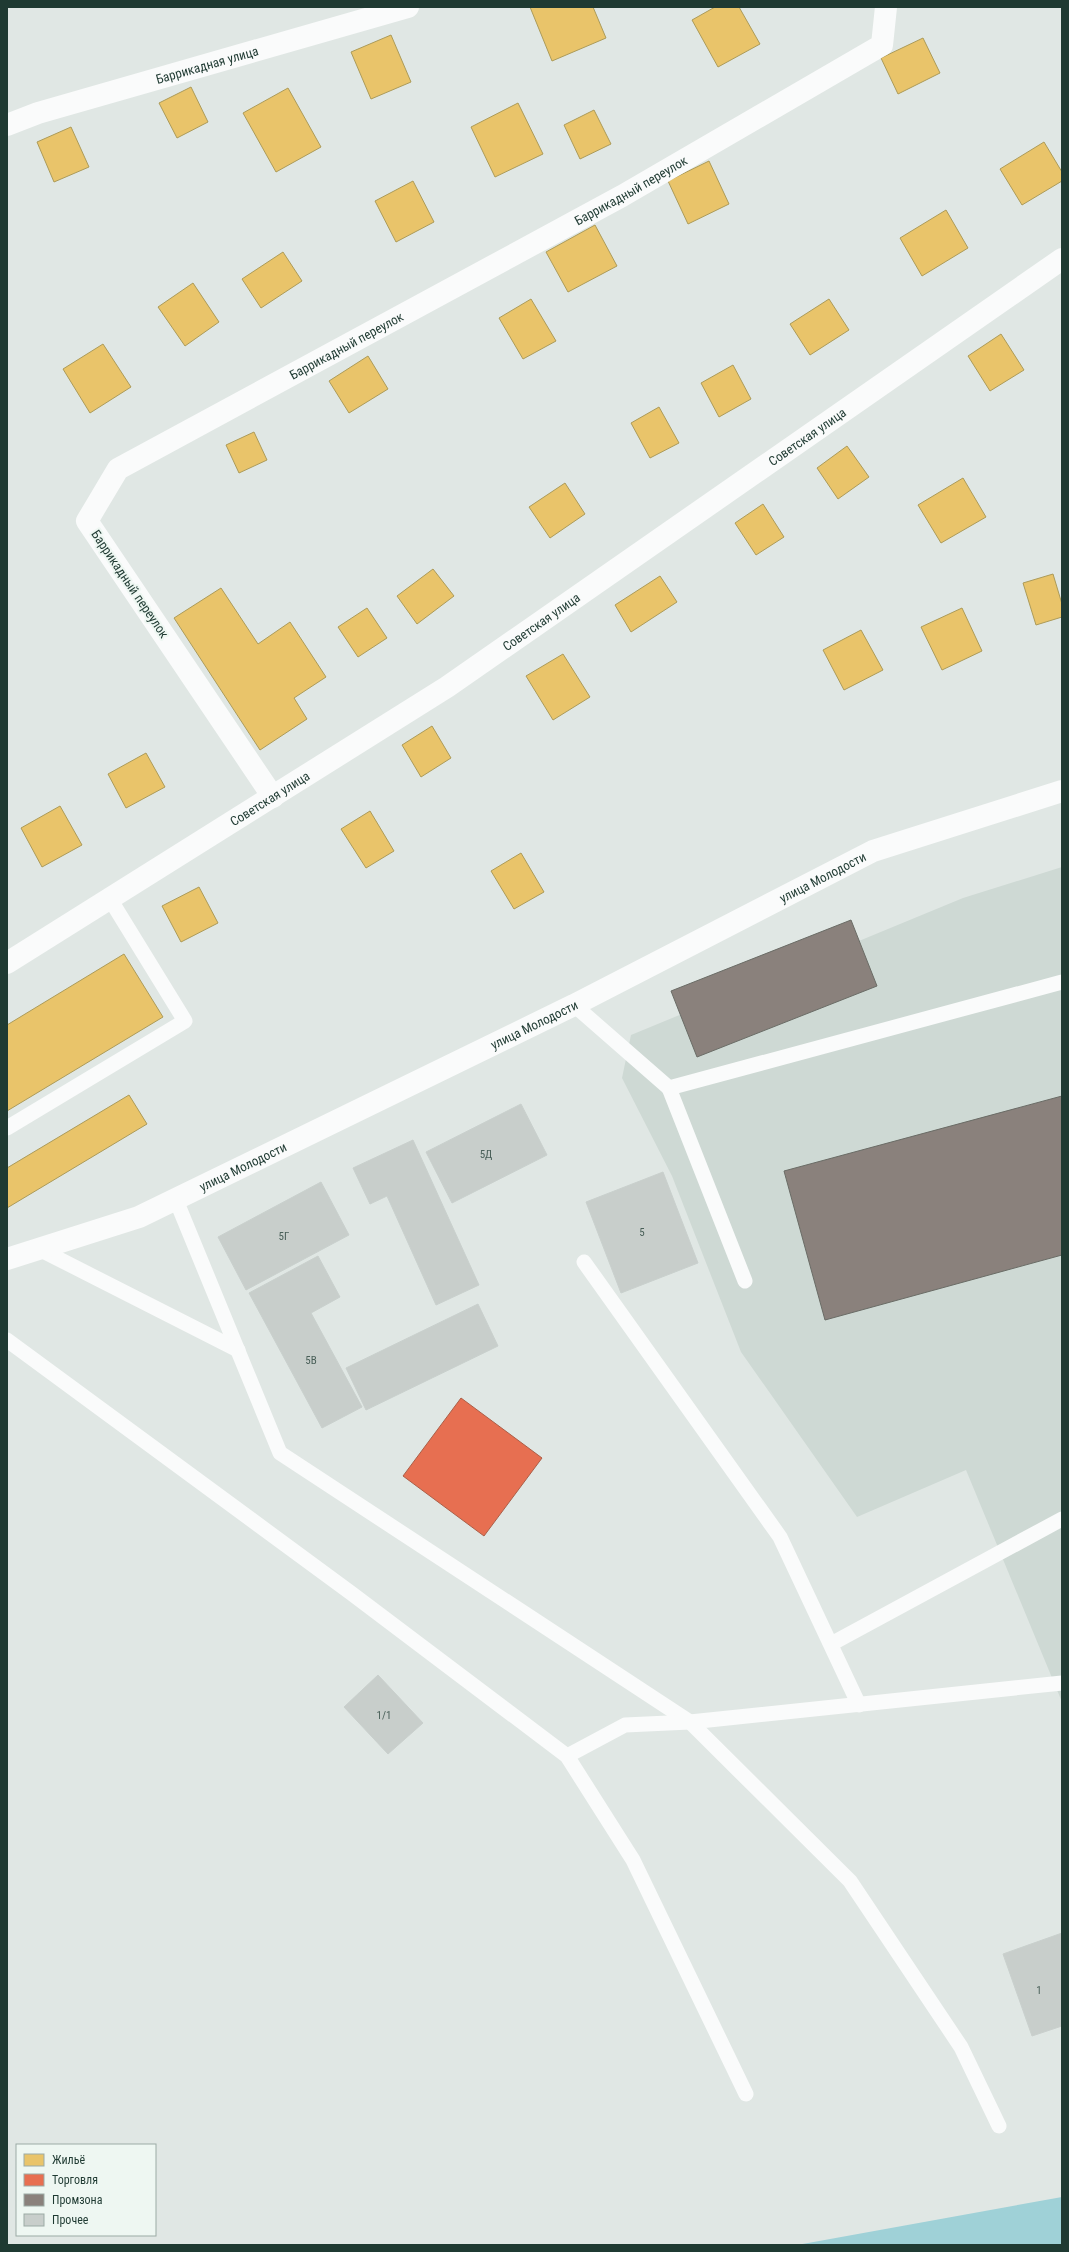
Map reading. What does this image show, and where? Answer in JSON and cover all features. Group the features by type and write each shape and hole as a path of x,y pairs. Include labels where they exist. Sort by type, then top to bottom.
{"street":[{"name":"Баррикадная улица","path":"7,124 408,7"},
{"name":"Баррикадный переулок","path":"273,797 87,521 118,469 622,196 882,45 886,7"},
{"name":"Советская улица","path":"7,964 447,687 1062,259"},
{"name":"улица Молодости","path":"7,1259 41,1250 139,1218 574,1005 872,851 1062,791"}],"lane":[{"path":"7,1128 185,1021 110,899"},
{"path":"669,1088 1062,982"},
{"path":"574,1005 669,1088 745,1281"},
{"path":"176,1200 280,1453 690,1722 850,1880 961,2047 999,2126"},
{"path":"41,1250 238,1350"},
{"path":"584,1262 780,1538 859,1705"},
{"path":"7,1340 351,1593 567,1756 633,1860 746,2094"},
{"path":"831,1644 1062,1520"},
{"path":"567,1756 625,1725 690,1722 1062,1683"}],"shaded area":[{"path":"1062,867 1062,1702 966,1470 857,1517 741,1352 672,1176 622,1078 631,1035 963,898"}],"water":[{"path":"1062,2197 1062,2245 797,2245"}],"building: Жильё":[{"path":"530,7 593,7 606,38 552,61"},
{"path":"715,7 739,7 760,44 718,67 692,20"},
{"path":"391,35 411,82 371,99 351,52"},
{"path":"923,38 940,73 898,94 881,58"},
{"path":"191,87 208,122 177,138 159,103"},
{"path":"288,88 321,147 276,172 243,113"},
{"path":"518,103 543,154 495,177 471,127"},
{"path":"594,110 611,144 580,159 564,125"},
{"path":"71,127 89,167 54,182 37,142"},
{"path":"1044,142 1062,172 1062,181 1022,205 1000,169"},
{"path":"709,161 729,204 688,224 668,181"},
{"path":"413,181 434,222 396,242 375,201"},
{"path":"946,210 968,248 922,276 900,238"},
{"path":"595,225 617,266 568,292 546,252"},
{"path":"283,252 302,281 261,308 242,279"},
{"path":"193,283 219,322 185,346 158,307"},
{"path":"531,299 556,341 523,359 499,318"},
{"path":"829,299 849,330 810,355 790,324"},
{"path":"1001,334 1024,370 990,391 968,356"},
{"path":"103,344 131,387 90,413 63,369"},
{"path":"368,356 388,389 349,413 329,381"},
{"path":"733,365 751,399 719,417 701,383"},
{"path":"659,407 679,443 650,458 631,423"},
{"path":"254,432 267,460 239,473 226,445"},
{"path":"847,446 869,477 838,499 817,468"},
{"path":"963,478 986,517 941,543 918,505"},
{"path":"565,483 585,514 550,538 529,507"},
{"path":"763,504 784,537 756,555 735,523"},
{"path":"433,569 454,596 417,624 397,596"},
{"path":"1053,574 1062,604 1062,617 1036,625 1023,583"},
{"path":"660,576 677,602 631,632 615,605"},
{"path":"221,588 258,644 290,622 326,677 294,698 307,719 260,750 174,618"},
{"path":"367,608 387,638 358,657 338,627"},
{"path":"962,608 982,651 942,670 921,627"},
{"path":"861,630 883,670 844,690 823,650"},
{"path":"563,654 590,697 553,720 526,676"},
{"path":"432,726 451,758 421,777 402,745"},
{"path":"146,753 165,787 126,808 108,774"},
{"path":"60,806 82,845 42,867 21,828"},
{"path":"370,811 394,851 366,868 341,829"},
{"path":"521,853 544,892 514,909 491,871"},
{"path":"199,887 218,923 181,942 162,906"},
{"path":"124,954 163,1017 7,1111 7,1025"},
{"path":"129,1095 147,1124 7,1208 7,1168"}],"building: Торговля":[{"path":"461,1398 542,1458 484,1536 403,1476"}],"building: Промзона":[{"path":"851,920 877,986 697,1057 671,991"},
{"path":"1062,1096 1062,1255 825,1320 784,1171"}],"building: Прочее":[{"path":"521,1104 547,1155 452,1203 426,1152"},
{"path":"413,1140 479,1285 436,1305 387,1196 370,1204 353,1168"},
{"path":"663,1172 698,1263 621,1293 586,1202"},
{"path":"321,1182 349,1235 246,1290 218,1237"},
{"path":"318,1256 340,1297 311,1313 362,1407 322,1428 249,1293"},
{"path":"478,1304 498,1346 366,1410 346,1368"},
{"path":"378,1675 423,1723 388,1754 344,1707"},
{"path":"1062,1933 1062,2026 1032,2036 1003,1954"}]}
